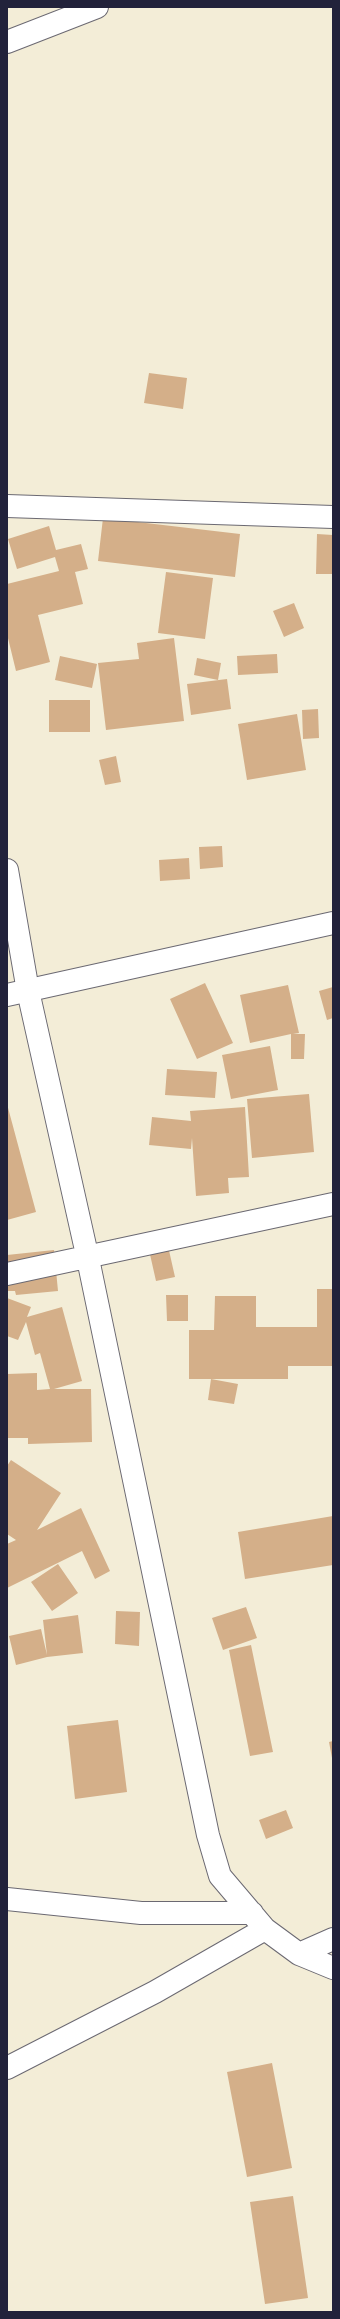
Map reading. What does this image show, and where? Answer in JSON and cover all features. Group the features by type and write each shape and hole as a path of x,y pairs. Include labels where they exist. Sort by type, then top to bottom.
{"street":[{"path":"7,42 97,7"},
{"path":"7,506 333,517"},
{"path":"7,870 28,991 88,1259 208,1835 220,1876 259,1921 299,1954 333,1968"},
{"path":"7,995 333,923"},
{"path":"7,1274 88,1259 333,1204"},
{"path":"7,1899 142,1913 259,1921"},
{"path":"7,2068 155,1992 259,1921"},
{"path":"299,1954 333,1939"}],"building":[{"path":"149,373 187,378 183,409 144,403"},
{"path":"103,518 240,534 235,577 98,561"},
{"path":"49,526 56,550 81,544 88,569 75,572 83,604 38,615 50,662 16,671 7,634 7,584 59,571 55,557 17,569 8,539"},
{"path":"317,534 333,535 333,574 316,574"},
{"path":"166,572 213,578 205,639 158,633"},
{"path":"294,603 304,628 284,637 273,611"},
{"path":"174,638 184,721 106,730 98,663 139,659 137,643"},
{"path":"277,654 278,673 238,675 237,656"},
{"path":"60,656 97,664 92,688 55,680"},
{"path":"197,658 221,663 218,680 194,675"},
{"path":"227,679 231,709 191,715 187,684"},
{"path":"49,700 90,700 90,732 49,732"},
{"path":"318,709 319,738 303,739 302,710"},
{"path":"297,714 306,770 247,780 238,724"},
{"path":"116,756 121,782 105,785 99,760"},
{"path":"222,846 223,867 200,869 199,847"},
{"path":"189,858 190,879 160,881 159,860"},
{"path":"205,983 233,1043 197,1059 170,999"},
{"path":"288,985 299,1033 293,1034 305,1034 304,1059 291,1059 291,1034 250,1043 240,995"},
{"path":"333,987 333,1018 327,1020 319,991"},
{"path":"270,1046 278,1090 231,1099 222,1055"},
{"path":"167,1069 217,1072 215,1098 165,1095"},
{"path":"309,1094 314,1152 252,1158 247,1099"},
{"path":"7,1104 36,1212 7,1220"},
{"path":"245,1107 249,1177 228,1178 229,1193 196,1196 192,1138 191,1149 149,1145 152,1117 191,1121 190,1111"},
{"path":"168,1246 175,1277 156,1281 149,1250"},
{"path":"54,1250 58,1291 16,1295 15,1291 7,1291 7,1255"},
{"path":"317,1289 333,1289 333,1366 288,1366 288,1379 189,1379 189,1330 214,1330 215,1296 256,1296 256,1327 317,1327"},
{"path":"166,1295 188,1295 188,1321 167,1321"},
{"path":"7,1298 31,1307 27,1317 62,1307 82,1381 54,1389 91,1389 92,1442 28,1444 28,1438 7,1438 7,1374 37,1373 37,1390 50,1389 40,1353 35,1355 26,1322 18,1340 7,1336"},
{"path":"211,1379 238,1384 234,1404 208,1400"},
{"path":"11,1460 61,1493 37,1530 81,1508 110,1571 95,1579 82,1551 7,1588 7,1544 16,1540 7,1534 7,1466"},
{"path":"333,1516 333,1565 245,1579 238,1532"},
{"path":"58,1564 78,1593 52,1611 31,1582"},
{"path":"246,1607 257,1638 223,1650 212,1618"},
{"path":"116,1611 140,1612 139,1646 115,1644"},
{"path":"78,1615 83,1653 47,1657 16,1665 9,1636 41,1629 47,1655 43,1620"},
{"path":"251,1645 273,1752 250,1756 229,1650"},
{"path":"118,1720 127,1792 75,1799 67,1726"},
{"path":"333,1741 333,1758 332,1758 329,1742"},
{"path":"286,1810 293,1828 266,1839 259,1820"},
{"path":"272,2063 292,2168 247,2177 227,2072"},
{"path":"293,2196 308,2298 265,2304 250,2202"}]}
